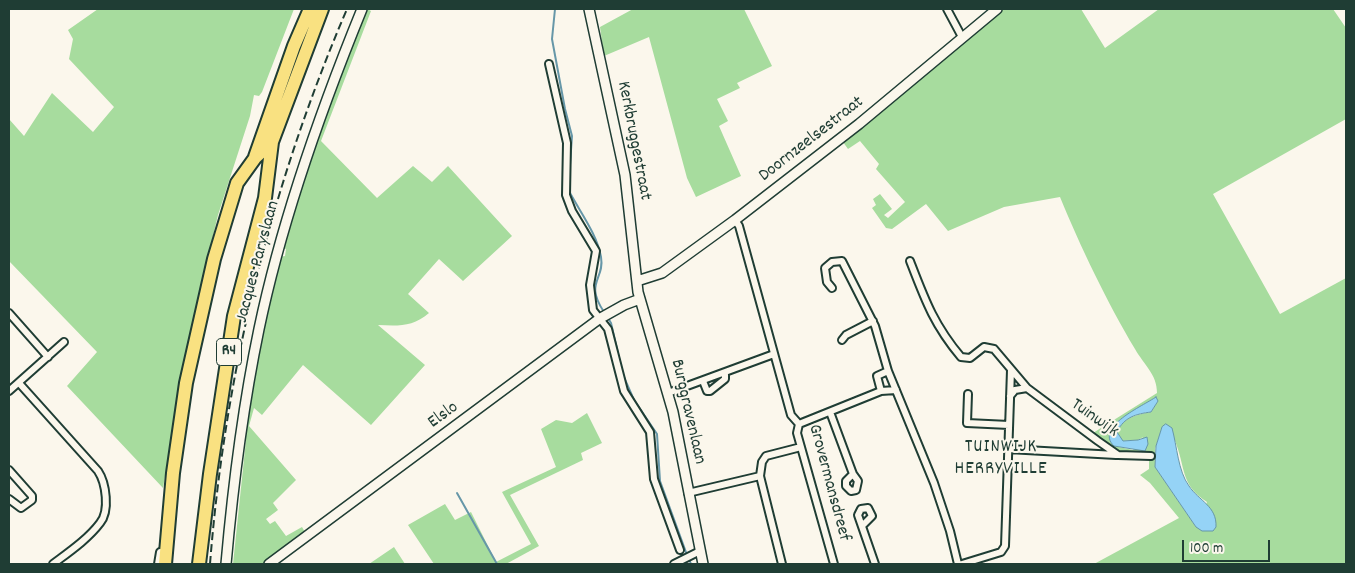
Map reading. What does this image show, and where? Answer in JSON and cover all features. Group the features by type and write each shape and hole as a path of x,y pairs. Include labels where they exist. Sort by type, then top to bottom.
{"highway":[{"name":"Jacques Paryslaan","path":"255,158 281,80 310,9"},
{"name":"Jacques Paryslaan","path":"199,564 210,474 234,316 251,244 265,198 272,142 322,9"},
{"name":"Jacques Paryslaan","path":"164,564 173,473 188,373 214,259 237,183 255,158 272,142"}],"main road":[{"name":"Jacques Paryslaan","path":"226,564 236,463 266,301 278,249 316,130 362,9"},
{"name":"Kerkbruggestraat","path":"589,9 626,175 637,281"},
{"name":"Doornzeelsestraat","path":"637,281 662,273 735,220 852,130 997,9"},
{"name":"Burggravenlaan","path":"637,281 640,299 668,393 703,564"},
{"name":"Elslo","path":"269,564 604,316 640,299"}],"street":[{"path":"947,9 962,37"},
{"path":"549,64 567,143 566,195 570,207 596,251 590,295 593,310 604,316 624,391 650,432 654,479 680,550"},
{"name":"Grovermansdreef","path":"735,220 739,226 791,415 799,424 797,433 834,564"},
{"path":"832,288 827,282 825,268 832,262 842,261 873,321 886,359 888,371 934,483 950,531 958,564"},
{"name":"Tuinwijk","path":"910,261 911,270 942,334 962,357 970,358 984,347 994,349 1027,388 1090,437 1118,455 1151,456"},
{"path":"9,313 48,356"},
{"path":"842,340 846,335 873,321"},
{"path":"9,391 64,342"},
{"path":"668,393 774,354"},
{"path":"962,564 1001,552 1005,546 1011,370"},
{"path":"881,391 877,376 888,371"},
{"path":"703,381 707,391 710,391 726,379 725,373"},
{"path":"19,383 103,479 105,502 103,519 53,564"},
{"path":"1010,396 1015,390 1027,388"},
{"path":"799,424 881,391 896,390"},
{"path":"968,394 967,424 1009,425"},
{"path":"830,412 853,474"},
{"path":"782,564 760,476 766,456 801,447"},
{"path":"1008,449 1118,455"},
{"path":"9,499 21,508 32,500 32,496 10,473"},
{"path":"688,493 760,476"},
{"path":"863,525 875,564"},
{"path":"674,564 700,551"},
{"path":"158,564 160,552"}],"green space":[{"path":"98,9 294,9 262,92 259,96 254,95 250,116 218,215 184,361 163,488 67,386 97,352 9,261 9,119 24,136 52,93 93,132 114,107 69,59 73,39 68,30"},
{"path":"367,9 371,11 321,141 377,198 413,166 432,182 448,166 512,236 463,281 439,259 408,294 429,313 411,323 378,325 425,365 371,425 303,365 262,415 254,408 249,426 296,480 273,503 278,510 266,519 270,524 275,521 286,536 302,527 306,534 264,564 233,564 246,440 242,439 263,325 279,257 285,256 286,249 283,248 310,157 342,67"},
{"path":"633,9 744,9 772,66 737,83 740,88 717,99 728,121 719,126 741,176 696,197 687,178 649,37 604,56 600,27"},
{"path":"1003,9 1081,9 1105,48 1159,9 1333,9 1346,28 1346,119 1213,194 1280,314 1346,278 1346,564 1094,564 1179,518 1150,483 1140,475 1149,469 1149,453 1118,452 1093,433 1157,393 1155,380 1125,332 1105,294 1085,255 1060,197 1004,207 948,231 926,204 892,229 886,228 872,208 876,205 873,199 880,194 892,209 884,215 888,218 905,202 876,169 879,164 860,141 848,149 843,142","holes":["1158,401 1151,412 1127,420 1117,432 1122,441 1138,440 1143,437 1133,450 1114,446 1109,435 1114,424","1162,428 1175,441 1185,475 1192,489 1207,502 1196,527 1155,467 1155,449"]},
{"path":"587,413 602,443 581,453 583,460 510,495 539,546 506,564 434,564 408,525 445,504 455,520 471,512 496,562 531,544 502,492 556,467 541,429 556,420 572,423"},
{"path":"394,547 405,564 369,564"}],"water":[{"path":"1156,397 1158,401 1151,412 1131,417 1123,423 1117,432 1123,441 1147,437 1148,444 1145,451 1114,446 1110,439 1110,432 1115,425 1132,411"},
{"path":"1166,424 1172,428 1185,480 1214,514 1216,527 1213,531 1202,531 1196,527 1155,467 1156,446 1162,427"}],"waterway":[{"path":"555,9 552,39 572,136 569,179"},
{"path":"569,191 599,248 601,265 595,287 598,302 604,312"},
{"path":"608,318 611,323 623,375 634,400 657,434 660,481 687,555"},
{"path":"457,493 497,564"},
{"path":"689,559 691,564"}],"railway":[{"path":"210,564 217,492 227,421 256,281 274,212 296,143 347,9"}],"district":[{"name":"TUINWIJK HERRYVILLE","path":"1001,459"}]}
